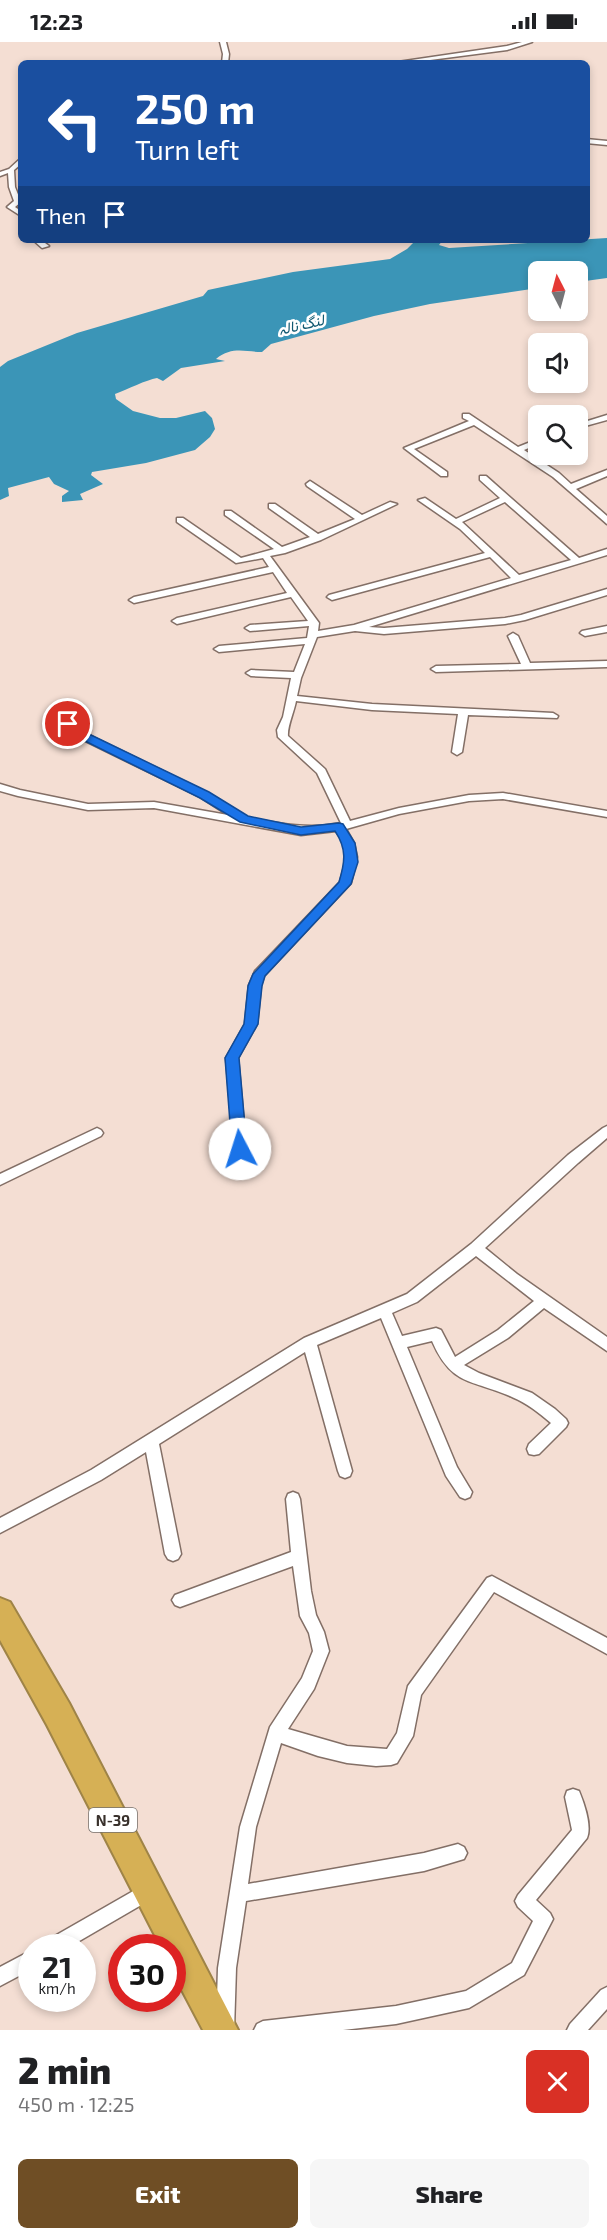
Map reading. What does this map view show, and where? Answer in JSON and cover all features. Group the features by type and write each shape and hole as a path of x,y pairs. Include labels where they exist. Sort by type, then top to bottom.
{"highway":[{"name":"N-39","path":"0,1612 58,1714 223,2030"}],"street":[{"path":"223,42 225,60"},
{"path":"416,60 507,48 529,42"},
{"path":"590,141 607,143"},
{"path":"0,174 11,170 18,163"},
{"path":"11,170 12,187 18,198"},
{"path":"18,201 10,207 18,212"},
{"path":"41,243 45,246"},
{"path":"466,416 556,475 606,520"},
{"path":"588,423 607,417"},
{"path":"444,474 408,448 474,422"},
{"path":"518,450 528,446"},
{"path":"570,488 607,473"},
{"path":"483,478 577,561"},
{"path":"310,484 362,519"},
{"path":"456,522 507,498"},
{"path":"422,500 456,522 519,580"},
{"path":"180,520 239,561 318,538 393,504"},
{"path":"272,506 318,538"},
{"path":"228,513 282,550"},
{"path":"219,649 311,638 355,628 607,552"},
{"path":"332,597 492,554"},
{"path":"240,1149 232,1058 251,1024 255,986 259,974 345,884 352,857 343,826 321,771 283,737 282,730 314,623 265,555"},
{"path":"134,600 275,569"},
{"path":"355,628 384,631 505,621 607,592"},
{"path":"177,621 293,594"},
{"path":"250,628 314,623"},
{"path":"585,633 607,630"},
{"path":"513,636 527,667"},
{"path":"436,669 607,664"},
{"path":"251,673 297,675"},
{"path":"292,698 321,703 553,716"},
{"path":"457,752 464,711"},
{"path":"67,713 64,720 87,738 204,795 244,820"},
{"path":"0,787 18,793 88,807 154,805 301,831 343,826 399,811 469,798 503,796 607,814"},
{"path":"0,1526 96,1475 309,1342 412,1298 476,1248 607,1131"},
{"path":"0,1180 97,1133"},
{"path":"476,1248 512,1278 607,1345"},
{"path":"453,1365 503,1334 544,1300"},
{"path":"384,1309 451,1472 465,1492"},
{"path":"398,1342 436,1334 447,1359 465,1375 517,1392 542,1407 561,1423 534,1449"},
{"path":"309,1342 345,1471"},
{"path":"151,1441 173,1554"},
{"path":"223,2030 227,1968 248,1827 276,1733 308,1683 321,1651 316,1632 308,1616 298,1557 293,1499"},
{"path":"180,1600 298,1557"},
{"path":"276,1733 304,1743 368,1759 391,1757 405,1736 414,1692 492,1583 607,1646"},
{"path":"263,2030 396,2015 469,2000 518,1969 544,1919 524,1900 581,1832 573,1797"},
{"path":"238,1894 458,1854"},
{"path":"75,1934 149,1891"},
{"path":"0,1977 18,1967"},
{"path":"576,2030 607,1996"}],"water":[{"name":"لنگ نالہ","path":"607,238 607,278 588,281 588,261 528,261 528,289 430,304 374,316 271,344 262,352 228,352 216,359 225,361 181,368 163,381 153,379 115,394 116,399 133,411 160,418 176,418 205,411 212,418 215,429 210,437 195,450 146,463 92,472 91,475 103,484 80,494 83,500 62,502 62,496 69,491 54,484 49,477 8,488 9,496 0,500 0,367 8,361 77,333 203,296 208,290 293,272 390,259 413,243 441,243 439,245 449,248 528,243 590,243 590,239"}],"route":[{"path":"68,724 87,738 204,795 244,820 301,831 329,830 339,827 349,843 352,857 345,884 259,974 255,986 251,1024 232,1058 240,1149"}]}
